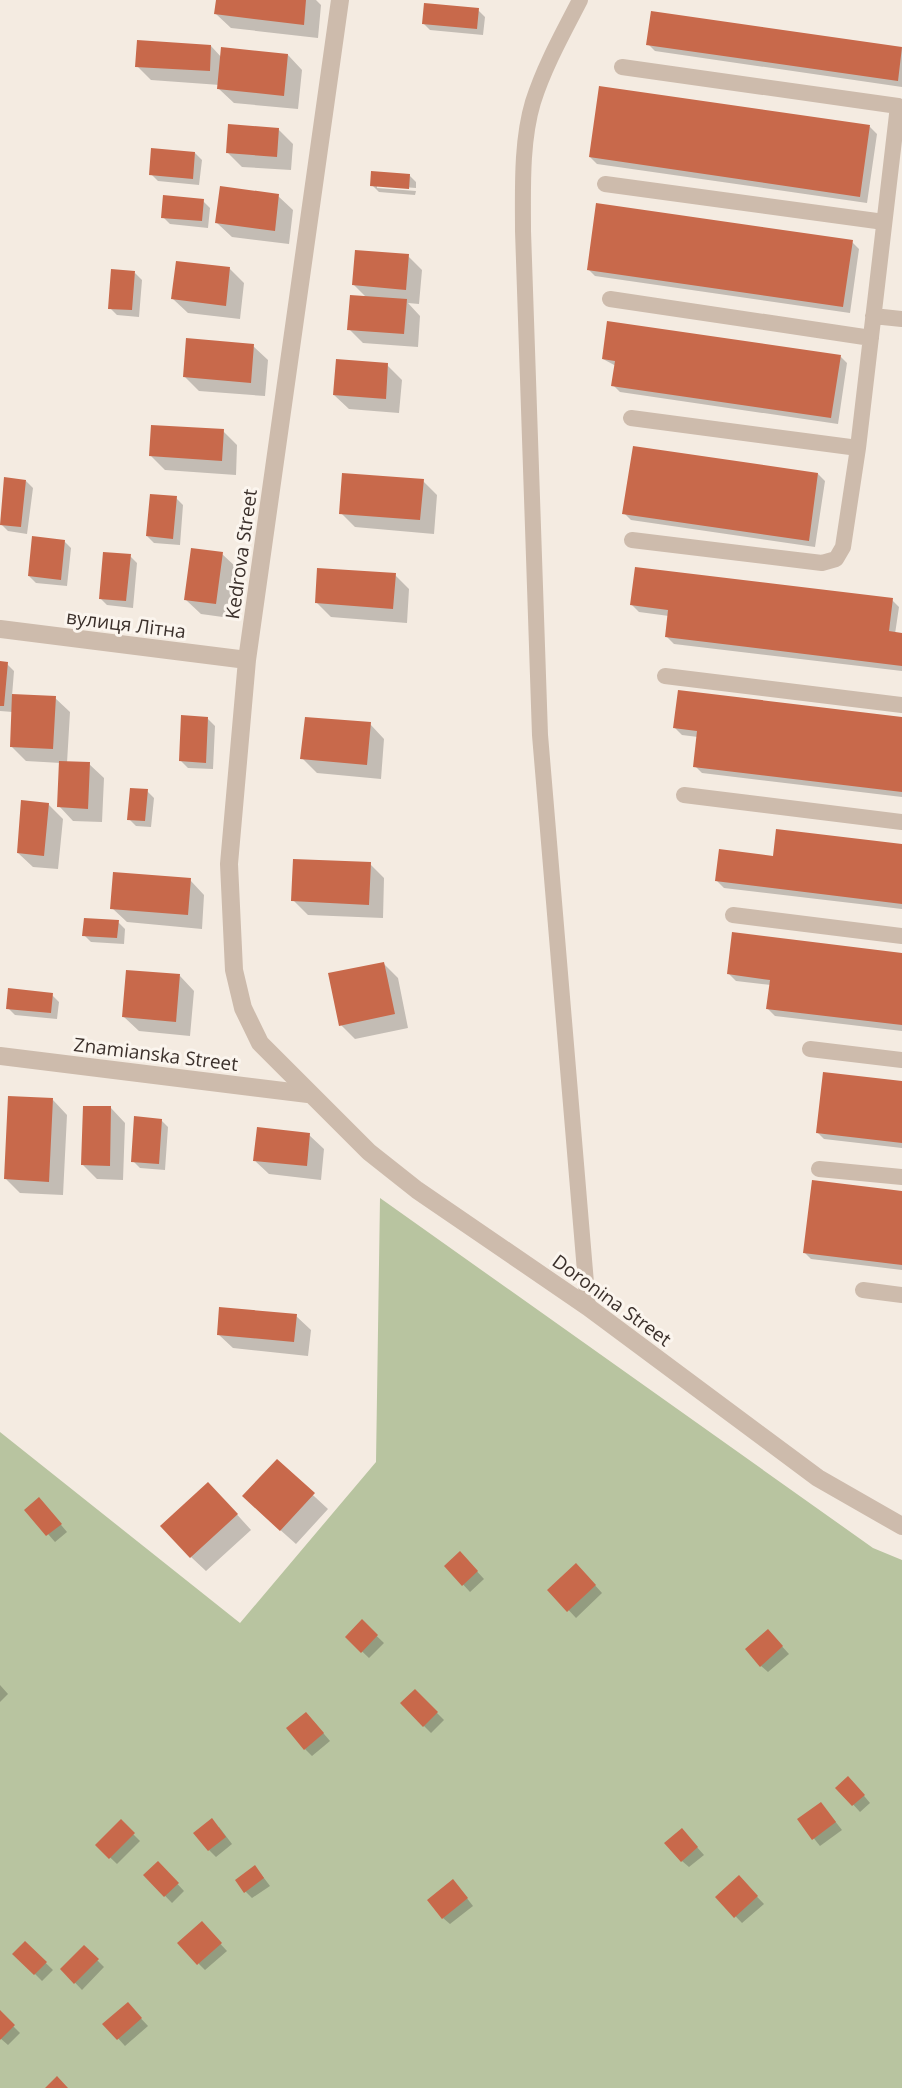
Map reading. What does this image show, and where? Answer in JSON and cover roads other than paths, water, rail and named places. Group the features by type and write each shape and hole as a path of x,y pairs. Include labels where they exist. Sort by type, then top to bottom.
{"street":[{"name":"Kedrova Street","path":"307,1094 260,1043 243,1007 234,970 229,864 247,660 340,0"},
{"name":"вулиця Літна","path":"0,629 247,660"},
{"name":"Znamianska Street","path":"0,1056 307,1094"},
{"name":"Doronina Street","path":"307,1094 369,1152 417,1190 588,1307 818,1478 902,1526"}],"lane":[{"path":"580,0 559,39 533,104 523,178 523,231 540,735 588,1307"},
{"path":"622,67 898,106 858,448 843,547 836,559 822,563 632,540"},
{"path":"605,184 884,222"},
{"path":"610,299 871,338"},
{"path":"873,316 902,319"},
{"path":"631,418 858,448"},
{"path":"665,676 902,705"},
{"path":"684,795 902,822"},
{"path":"733,915 902,936"},
{"path":"810,1049 902,1060"},
{"path":"819,1169 902,1177"},
{"path":"863,1290 902,1294"}]}
